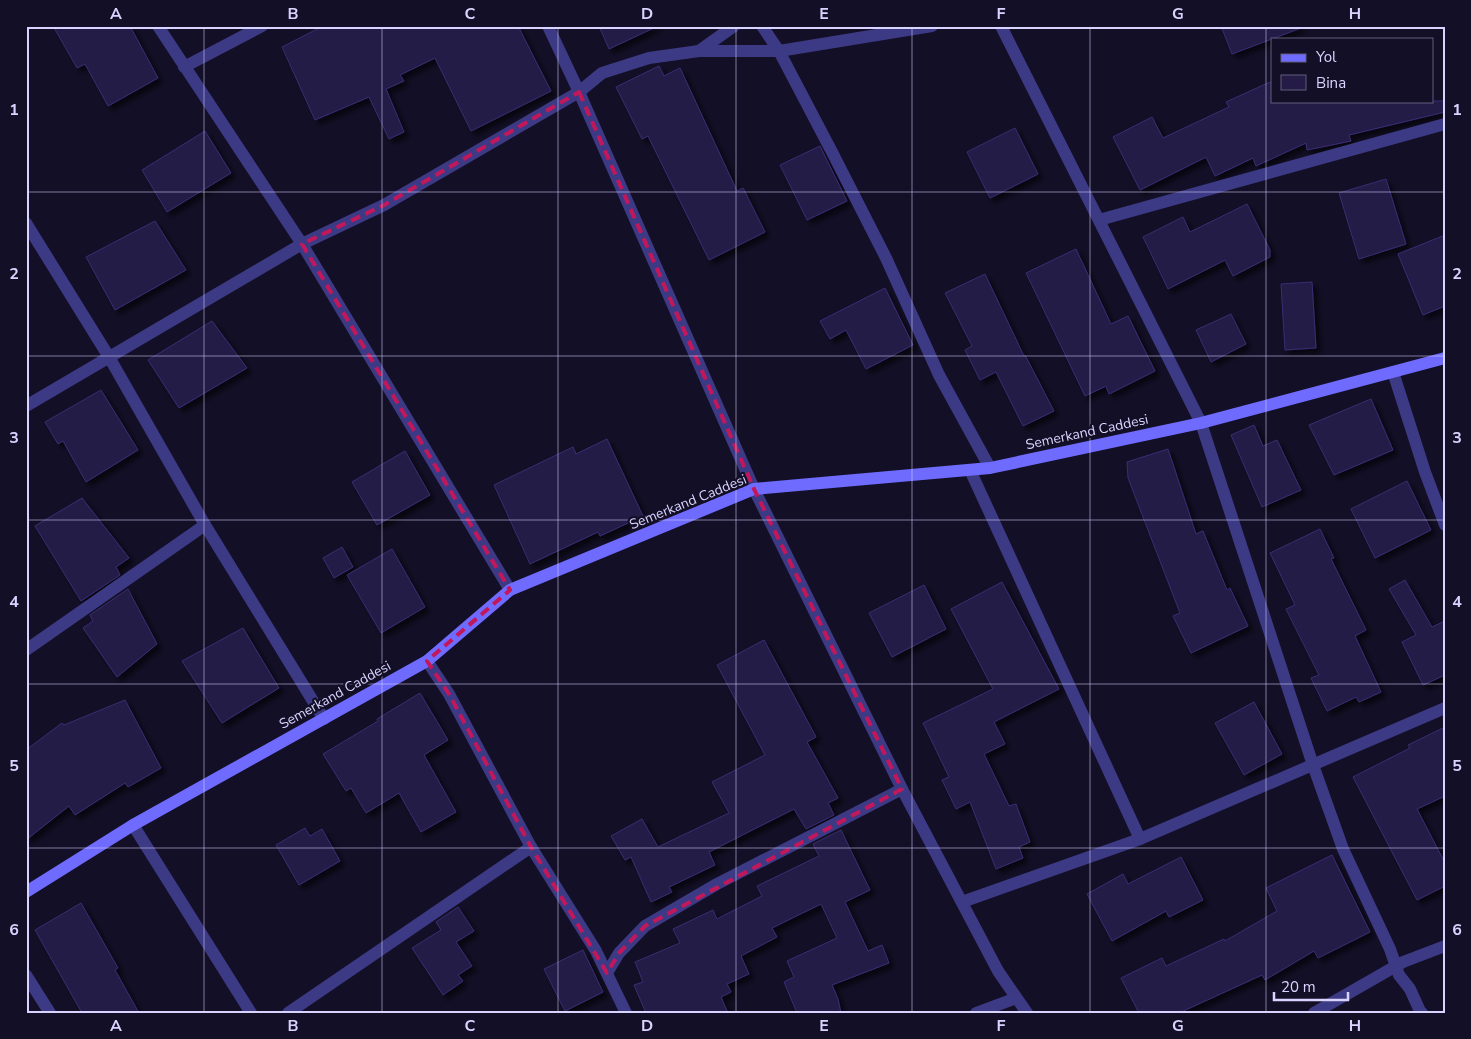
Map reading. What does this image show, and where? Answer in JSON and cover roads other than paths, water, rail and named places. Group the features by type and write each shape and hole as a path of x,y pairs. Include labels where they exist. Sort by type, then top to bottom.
{"street":[{"path":"158,26 302,244 510,590"},
{"path":"184,67 262,26"},
{"path":"548,26 579,92 754,490 902,789 998,971 1026,1013"},
{"path":"699,51 734,26"},
{"path":"762,26 779,51 886,258 939,374 990,468"},
{"path":"26,406 302,244 384,205 579,92 602,73 649,58 699,51 779,51 932,26"},
{"path":"1001,26 1201,423 1312,765 1343,849 1399,974 1410,989 1422,1013"},
{"path":"1099,220 1445,124"},
{"path":"26,223 110,357 206,525 324,719"},
{"name":"Semerkand Caddesi","path":"26,892 133,825 427,661 510,590 754,490 990,468 1201,423 1445,358"},
{"path":"1393,372 1424,472 1445,525"},
{"path":"970,470 1140,840"},
{"path":"26,650 206,525"},
{"path":"427,661 449,694 531,847 596,951 626,1013"},
{"path":"962,902 1140,840 1445,708"},
{"path":"607,973 619,953 645,926 717,884 902,789"},
{"path":"133,825 251,1013"},
{"path":"288,1013 531,847"},
{"path":"1314,1013 1403,962 1445,946"},
{"path":"26,975 50,1013"},
{"path":"976,1013 1016,998"}]}
